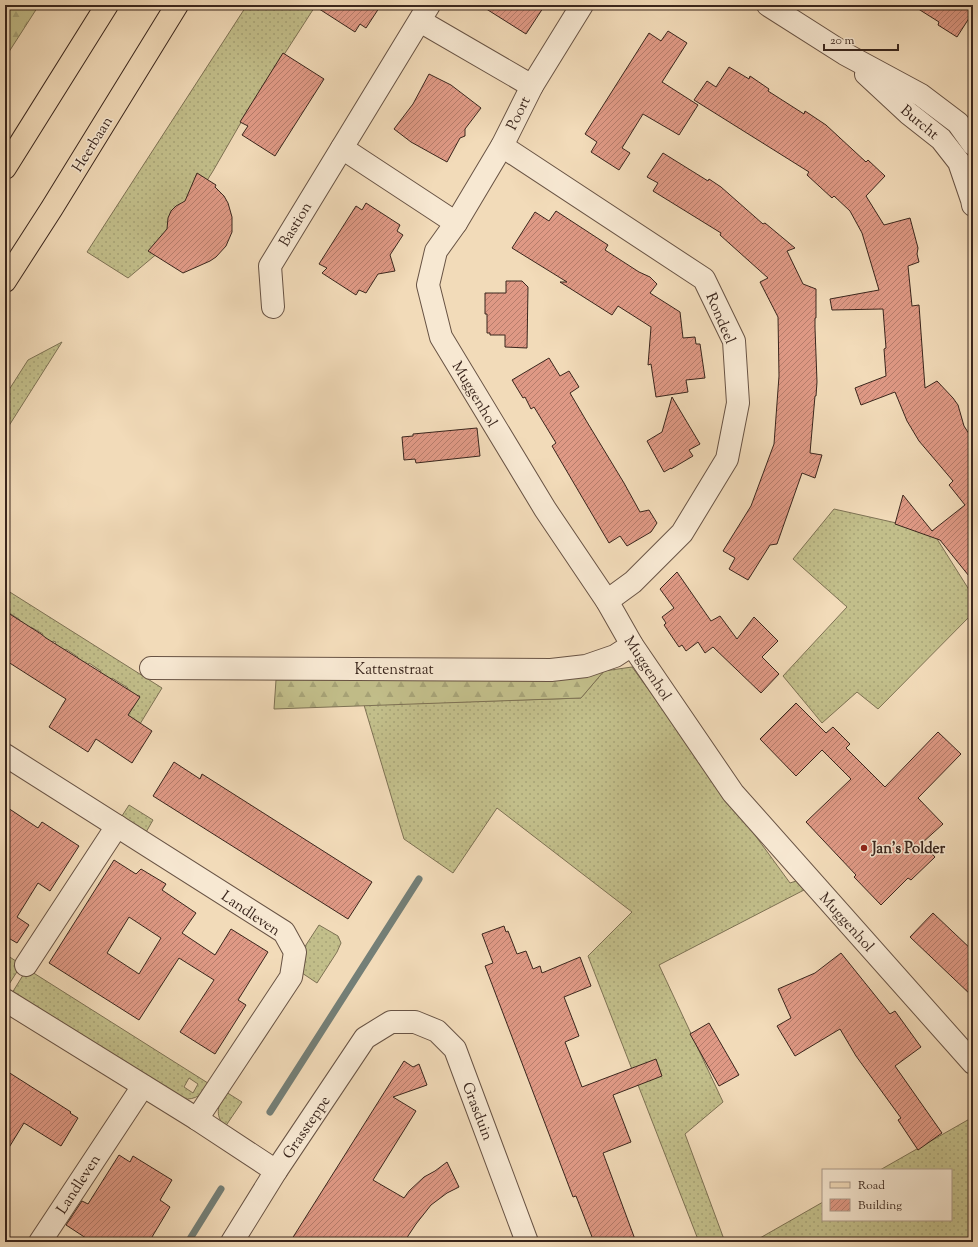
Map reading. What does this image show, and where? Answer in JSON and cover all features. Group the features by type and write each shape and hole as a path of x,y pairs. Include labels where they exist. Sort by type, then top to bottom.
{"main road":[{"path":"5,168 107,5"},
{"name":"Heerbaan","path":"5,281 178,5"}],"street":[{"name":"Poort","path":"456,223 502,146 532,86 582,5"},
{"name":"Burcht","path":"768,5 845,54 921,95 958,123 973,144"},
{"name":"Bastion","path":"273,307 270,266 425,13 532,86"},
{"name":"Burcht","path":"845,54 908,113 966,159 973,205"},
{"name":"Rondeel","path":"502,146 704,279 734,341 738,403 726,459 682,533 633,582 607,600"},
{"path":"342,148 456,223"},
{"name":"Muggenhol","path":"456,223 436,251 428,285 441,337 545,509 607,600 632,646 733,793 973,1063"},
{"name":"Kattenstraat","path":"151,668 551,670 586,666 615,656 632,646"},
{"name":"Landleven","path":"5,755 284,932 295,952 291,977 197,1119"},
{"path":"26,965 117,826"},
{"path":"5,1000 197,1119 276,1171"},
{"name":"Grassteppe","path":"232,1242 276,1171 365,1038 391,1022"},
{"name":"Grasduin","path":"391,1022 416,1022 437,1031 455,1049 527,1242"},
{"name":"Landleven","path":"40,1242 143,1086"}],"green space":[{"path":"5,5 39,5 5,58"},
{"path":"247,5 316,5 247,112 213,171 165,247 128,278 87,252"},
{"path":"62,342 5,432 5,396 28,360"},
{"path":"834,509 932,531 973,596 973,613 878,709 857,692 822,723 783,676 847,607 793,559"},
{"path":"5,589 162,688 121,755 108,747 140,696 138,695 135,700 127,690 128,688 112,678 109,683 98,677 101,671 89,663 86,668 75,662 78,657 66,649 63,654 53,648 56,642 53,641 50,646 40,640 43,634 31,627 27,631 17,625 20,620 8,612 5,616"},
{"path":"632,667 790,883 796,881 804,890 659,965 723,1102 685,1134 725,1242 699,1242 588,956 632,912 497,808 453,873 404,839 364,705 581,698 604,671"},
{"path":"604,671 581,698 274,709 276,680 558,679"},
{"path":"129,805 153,820 145,834 120,819"},
{"path":"319,925 338,936 341,943 337,952 317,983 302,973 305,960 304,948"},
{"path":"5,954 19,963 20,967 6,989 5,988"},
{"path":"25,972 32,972 211,1085 199,1096 183,1099 12,993","holes":["189,1078 198,1084 193,1093 184,1087"]},
{"path":"226,1092 242,1102 225,1127 219,1118 218,1110"},
{"path":"973,1117 973,1242 753,1242 822,1203 822,1221 952,1221 952,1169 882,1169"}],"building":[{"path":"313,5 381,5 366,28 360,24 355,32"},
{"path":"480,5 545,5 526,34"},
{"path":"912,5 973,5 973,12 957,37 938,25 939,22"},
{"path":"668,31 687,43 662,82 698,105 679,135 643,114 622,148 630,153 619,170 591,152 597,142 585,134 649,33 661,41"},
{"path":"283,53 324,79 275,156 242,135 248,126 240,122"},
{"path":"729,67 749,79 750,76 769,89 768,91 804,114 805,111 826,125 866,162 868,160 885,176 866,196 884,225 910,218 918,248 917,254 919,262 908,266 912,306 919,305 925,388 937,381 953,398 958,405 964,426 973,440 973,581 940,540 895,524 903,495 932,531 965,505 949,485 953,481 919,441 907,421 895,392 861,405 855,388 886,376 884,349 886,348 883,309 832,310 830,299 879,290 862,233 850,211 834,196 832,198 807,175 809,172 694,100 707,81 716,87"},
{"path":"429,74 451,85 481,108 465,129 465,136 460,138 447,162 411,142 394,129 413,104"},
{"path":"663,153 708,181 709,179 721,187 763,224 765,223 795,248 787,251 803,284 816,289 815,328 817,382 810,453 822,455 815,478 802,473 777,544 770,545 748,580 729,569 735,558 723,551 751,506 774,444 779,376 778,317 760,282 768,278 720,235 721,233 653,191 658,183 647,177"},
{"path":"197,173 216,185 215,187 224,196 228,203 232,217 232,232 226,246 216,257 183,273 148,251 167,229 168,218 171,211 185,201"},
{"path":"366,203 400,225 397,231 403,235 390,255 395,271 378,274 366,293 359,290 356,295 322,273 327,268 319,264 356,206 362,210"},
{"path":"556,211 608,245 605,250 639,272 650,277 657,284 650,293 680,312 683,338 695,337 696,344 700,344 705,378 686,380 688,392 656,397 651,364 648,365 651,327 618,306 612,315 560,282 567,282 512,248 535,212 549,221"},
{"path":"506,281 522,281 528,287 527,348 505,347 505,335 490,335 490,333 487,333 485,293 506,293"},
{"path":"549,358 560,376 569,371 579,387 570,393 640,512 649,510 657,523 651,532 627,546 620,536 609,543 552,446 556,443 534,407 531,409 525,397 523,398 512,380"},
{"path":"672,397 700,444 689,450 693,456 664,472 647,441 662,432"},
{"path":"477,428 480,456 416,463 415,459 404,460 402,437 413,436 413,434"},
{"path":"677,572 711,621 720,616 737,639 754,617 778,641 762,657 779,674 761,693 713,647 705,653 698,642 686,651 682,645 679,647 664,625 666,623 662,617 674,608 660,589"},
{"path":"5,611 140,697 128,715 152,731 132,763 96,739 88,752 49,727 66,699 5,660"},
{"path":"796,703 826,733 833,727 850,744 846,748 885,787 938,732 961,754 918,798 943,824 922,843 935,857 911,880 908,878 881,905 854,877 856,875 806,822 851,779 822,750 796,776 760,739"},
{"path":"174,762 200,779 202,774 372,882 348,919 153,796"},
{"path":"5,806 38,828 42,822 79,846 50,891 38,883 17,917 29,925 17,943 5,936"},
{"path":"114,860 136,874 141,869 166,884 162,890 196,913 182,933 215,955 231,929 268,952 238,1000 246,1005 215,1054 180,1032 214,980 179,958 139,1020 49,963","holes":["129,917 161,938 139,974 107,953"]},
{"path":"933,913 973,951 973,997 910,937"},
{"path":"504,926 506,932 508,931 517,954 526,951 533,969 540,966 542,973 580,957 591,986 564,997 579,1036 565,1042 582,1087 656,1059 662,1076 613,1095 631,1142 603,1153 636,1242 594,1242 576,1196 573,1197 485,966 493,963 482,934"},
{"path":"841,953 890,1014 895,1011 921,1047 895,1066 942,1133 918,1150 898,1120 901,1118 856,1056 840,1029 795,1056 777,1026 791,1018 778,989 815,973"},
{"path":"709,1023 739,1075 719,1086 690,1034"},
{"path":"404,1061 413,1067 419,1064 427,1085 393,1097 416,1111 373,1180 404,1198 409,1191 424,1177 447,1162 459,1187 447,1193 431,1205 404,1242 290,1242"},
{"path":"5,1070 78,1118 61,1146 24,1123 5,1154"},
{"path":"119,1155 130,1162 133,1156 172,1180 160,1200 170,1207 149,1242 92,1242 66,1225 82,1201 88,1204"}],"waterway":[{"path":"270,1112 419,879"},
{"path":"188,1242 221,1189"}],"place":[{"name":"Jan's Polder","path":"864,848"}]}
